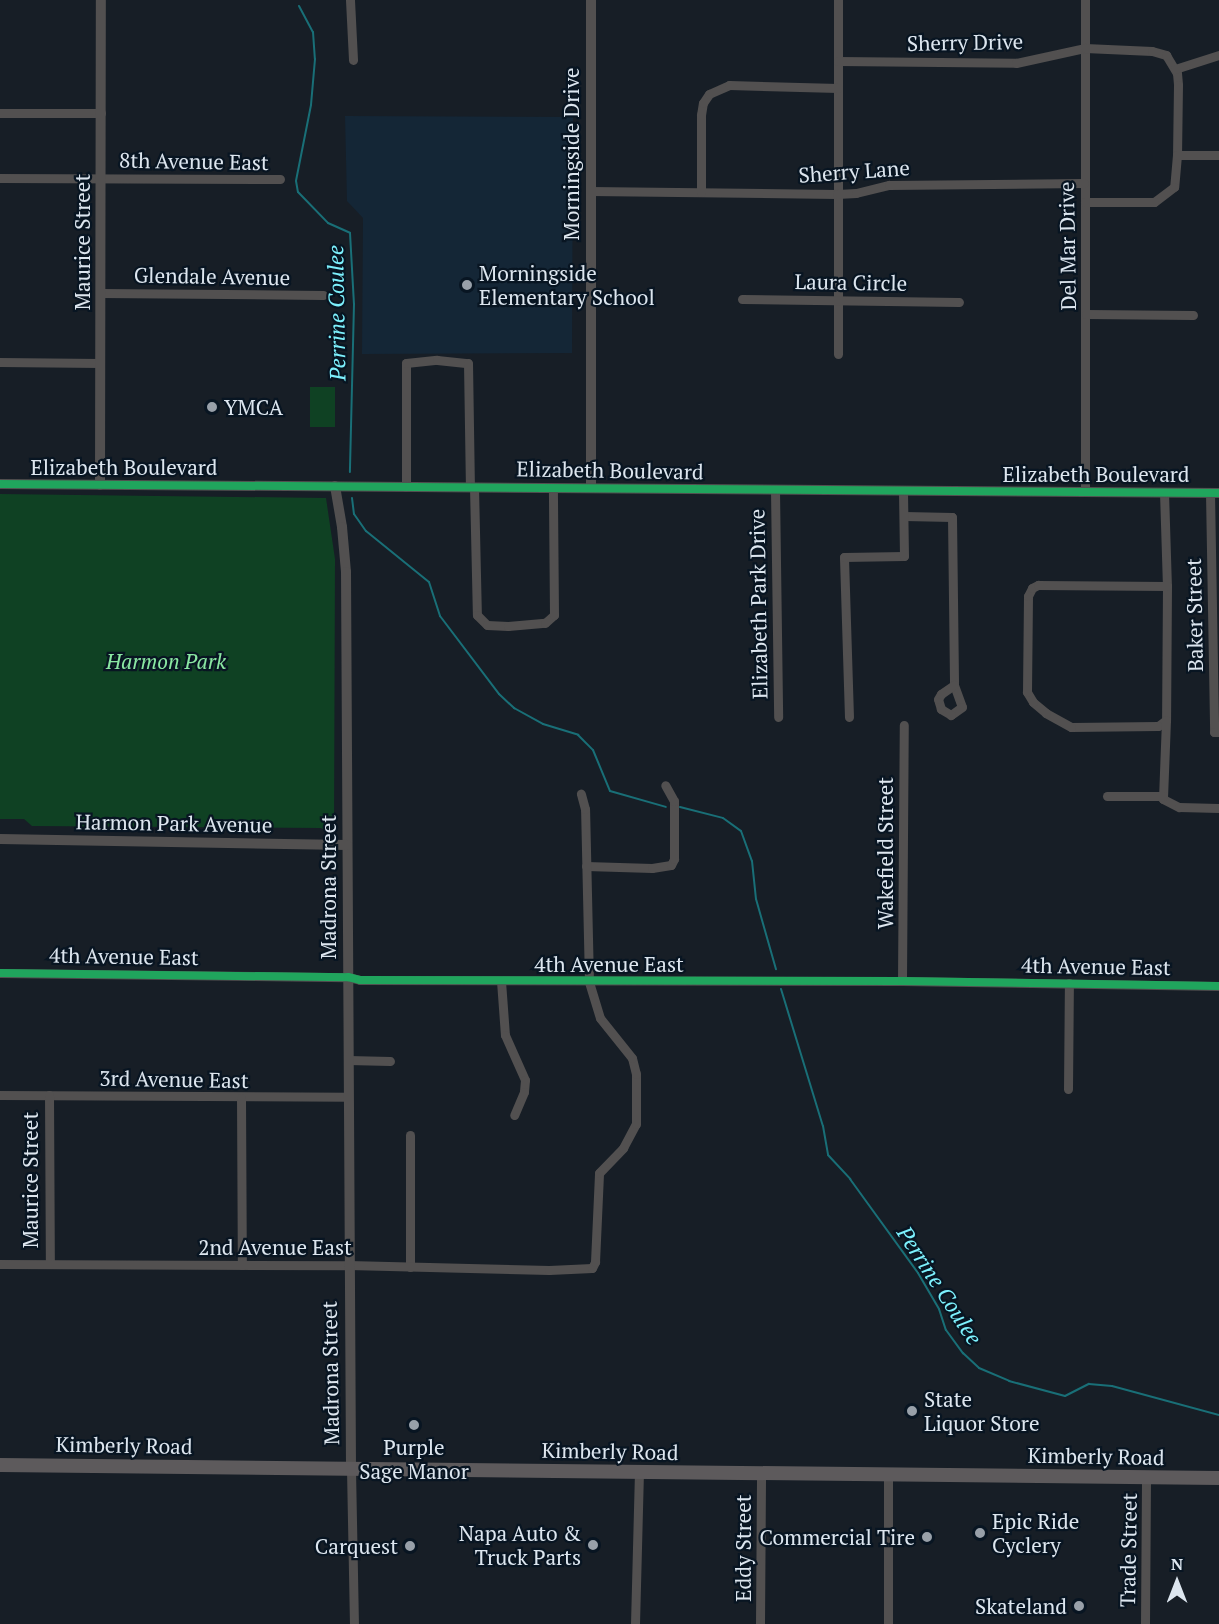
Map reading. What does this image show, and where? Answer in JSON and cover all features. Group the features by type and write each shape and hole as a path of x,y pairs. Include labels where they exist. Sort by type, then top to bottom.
{"main road":[{"name":"Kimberly Road","path":"0,1465 1219,1478"}],"street":[{"name":"Maurice Street","path":"100,485 101,0"},
{"path":"350,0 353,60"},
{"name":"Morningside Drive","path":"591,0 591,488"},
{"path":"838,0 838,354"},
{"name":"Del Mar Drive","path":"1085,0 1085,492"},
{"name":"Sherry Drive","path":"838,61 1016,63 1084,48 1152,51 1166,55 1175,69"},
{"path":"1085,202 1154,202 1174,187 1178,85 1175,69 1219,55"},
{"path":"701,192 700,115 703,103 710,94 729,85 838,88"},
{"path":"0,113 101,113"},
{"path":"1177,155 1219,155"},
{"name":"8th Avenue East","path":"0,178 280,180"},
{"name":"Sherry Lane","path":"590,191 837,194 856,193 889,185 1084,183"},
{"name":"Glendale Avenue","path":"101,293 323,295"},
{"name":"Laura Circle","path":"742,299 959,302"},
{"path":"1086,315 1193,315"},
{"path":"406,487 406,363 437,360 468,363 477,615 487,625 508,626 545,623 554,615 553,488"},
{"path":"0,362 100,363"},
{"name":"Elizabeth Boulevard","path":"0,484 1214,493"},
{"name":"Madrona Street","path":"336,486 346,572 348,1266 351,1469"},
{"name":"Elizabeth Park Drive","path":"775,490 777,717"},
{"path":"849,717 844,557 904,556 903,491"},
{"path":"1164,492 1167,586 1163,799 1179,807 1219,808"},
{"name":"Baker Street","path":"1214,493 1214,732 1219,732"},
{"path":"904,516 952,517 954,685"},
{"path":"1166,720 1158,726 1071,727 1046,713 1033,702 1027,692 1027,681 1028,596 1032,588 1038,585 1167,586"},
{"name":"Wakefield Street","path":"902,981 904,725"},
{"path":"586,866 652,868 671,865 674,859 674,801 664,785"},
{"path":"580,794 585,809 590,982"},
{"path":"1107,796 1163,796"},
{"name":"Harmon Park Avenue","path":"0,839 347,845"},
{"name":"4th Avenue East","path":"0,973 348,977 360,980 902,981 1219,986"},
{"path":"501,981 505,1035 525,1080 524,1092 514,1115"},
{"name":"2nd Avenue East","path":"0,1263 549,1270 592,1268 595,1262 599,1173 623,1148 636,1124 636,1074 632,1058 600,1018 590,982"},
{"path":"1068,1089 1069,983"},
{"path":"348,1060 390,1061"},
{"name":"3rd Avenue East","path":"0,1095 348,1097"},
{"name":"Maurice Street","path":"49,1095 50,1264"},
{"path":"241,1098 242,1266"},
{"path":"410,1135 410,1267"},
{"path":"351,1469 354,1624"},
{"path":"635,1624 639,1472"},
{"name":"Eddy Street","path":"760,1624 761,1473"},
{"path":"888,1474 888,1624"},
{"name":"Trade Street","path":"1145,1624 1146,1477"}],"shaded area":[{"name":"Morningside Elementary School","path":"345,116 573,117 572,353 362,354 363,218 347,201"}],"green space":[{"path":"310,387 335,387 335,427 310,427"},
{"name":"Harmon Park","path":"0,494 326,498 335,559 334,834 321,828 32,826 24,819 0,819"}],"waterway":[{"name":"Perrine Coulee","path":"299,6 313,32 315,59 311,105 296,181 298,192 328,223 350,233 354,304 350,472"},
{"name":"Perrine Coulee","path":"352,498 354,514 366,531 429,582 440,616 499,694 514,708 543,724 578,735 593,750 610,791 666,807"},
{"name":"Perrine Coulee","path":"680,807 723,818 741,831 752,861 756,899 776,969"},
{"name":"Perrine Coulee","path":"781,989 823,1126 828,1155 850,1179 918,1273 939,1309 946,1330 963,1353 979,1368 1009,1381 1065,1396 1089,1384 1112,1386 1219,1415"}],"cycle path":[{"path":"0,484 1219,493"},
{"path":"0,973 348,977 360,980 902,981 1219,986"}],"place":[{"name":"Morningside Elementary School","path":"467,285"},
{"name":"YMCA","path":"212,407"},
{"name":"State Liquor Store","path":"912,1411"},
{"name":"Purple Sage Manor","path":"414,1425"},
{"name":"Epic Ride Cyclery","path":"980,1533"},
{"name":"Commercial Tire","path":"927,1537"},
{"name":"Napa Auto & Truck Parts","path":"593,1545"},
{"name":"Carquest","path":"410,1546"},
{"name":"Skateland","path":"1079,1606"}]}
